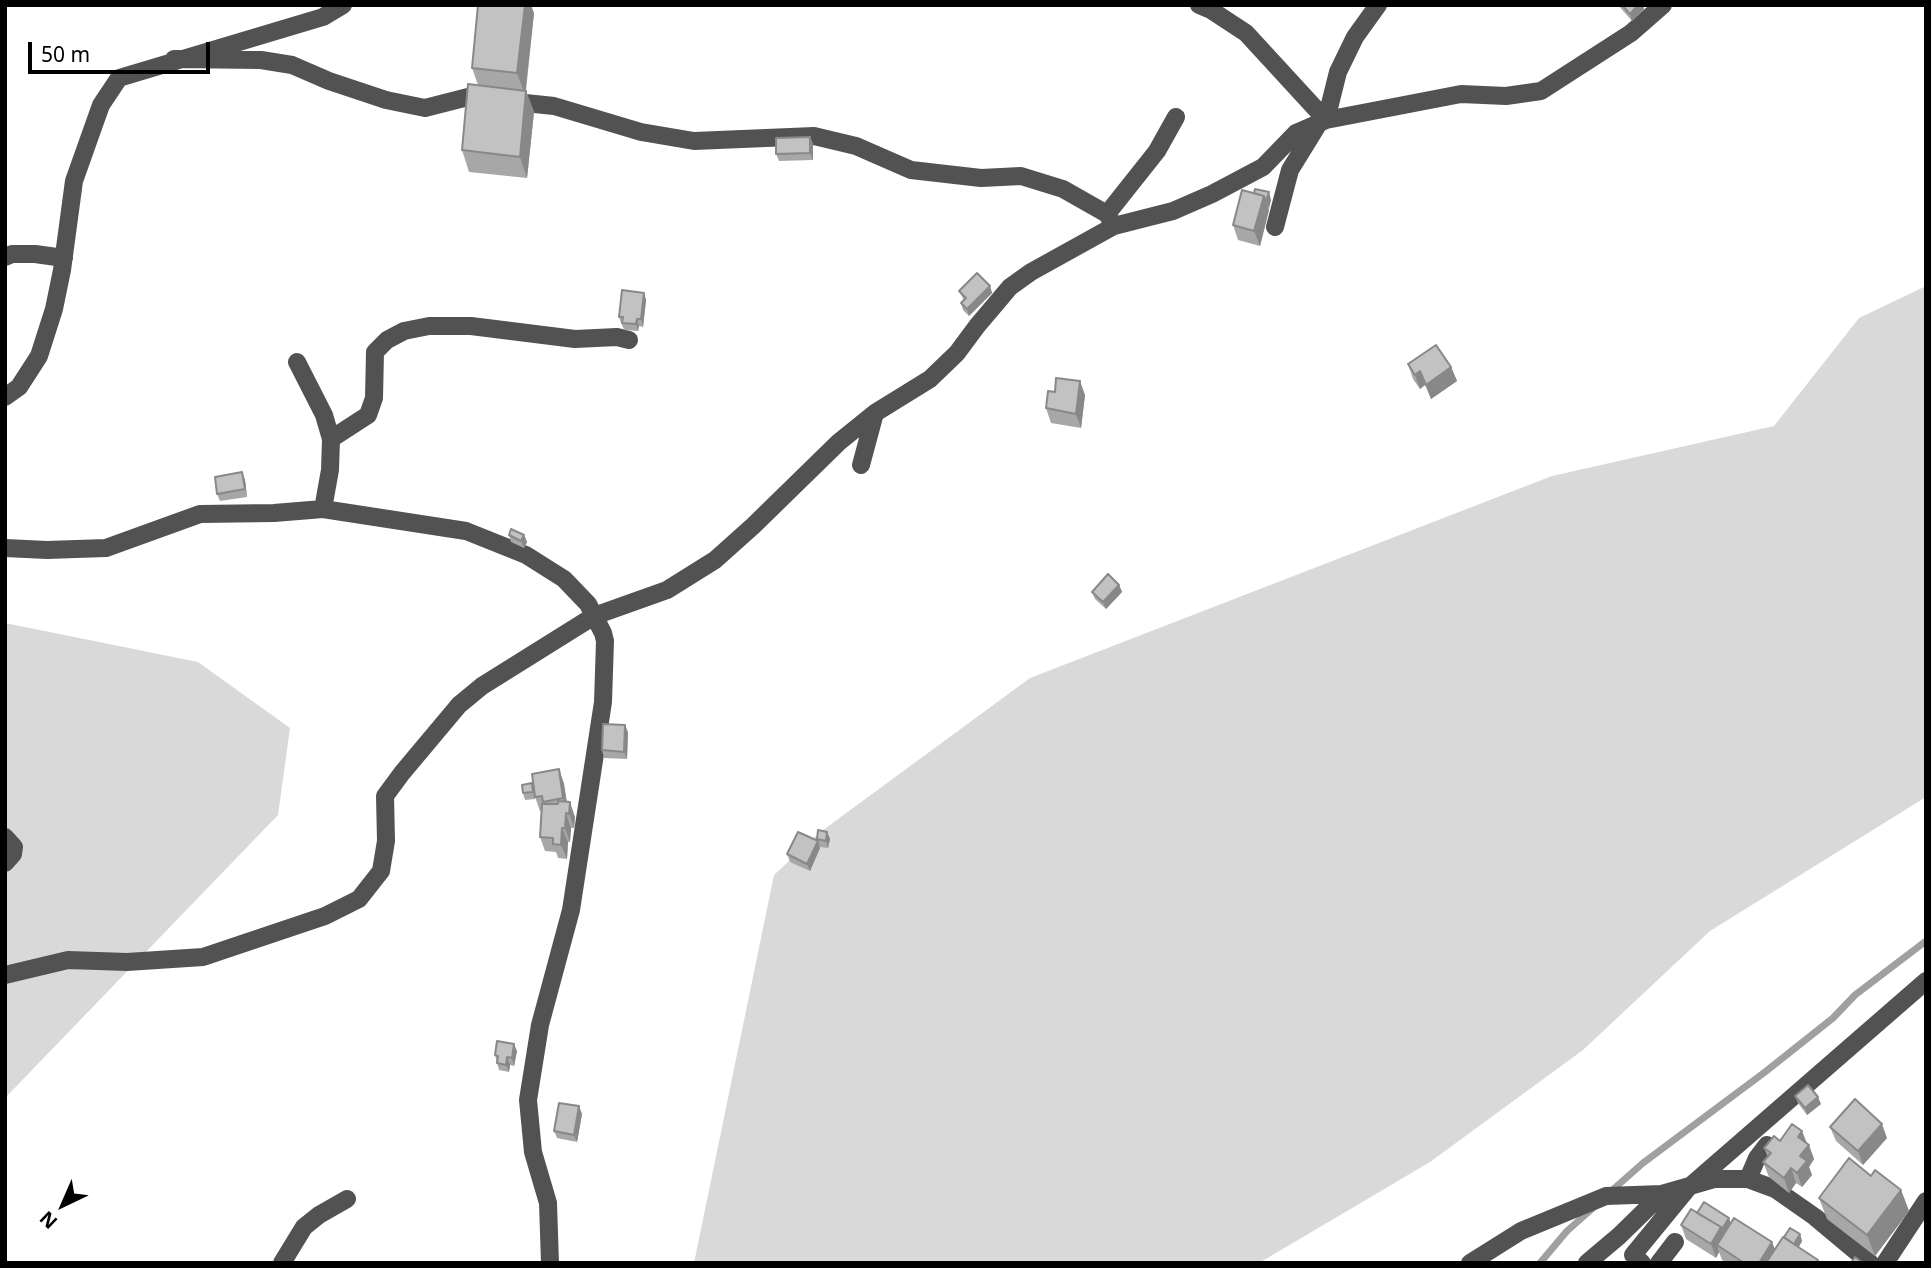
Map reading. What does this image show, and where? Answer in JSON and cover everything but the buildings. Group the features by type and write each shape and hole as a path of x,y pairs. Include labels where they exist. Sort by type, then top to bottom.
{"street":[{"path":"5,397 19,387 39,356 54,309 74,181 101,106 119,78 323,17 343,5"},
{"path":"1199,5 1246,33 1322,121"},
{"path":"1275,227 1290,170 1322,121 1338,72 1355,37 1378,5"},
{"path":"174,60 261,60 292,65 374,96 425,108 468,97 554,106 641,132 694,141 814,136 856,146 911,170 981,178 1021,176 1063,189 1110,220 1173,211 1212,194 1263,167 1296,133 1322,121 1461,94 1506,96 1541,91 1631,33 1663,5"},
{"path":"5,975 68,960 127,962 203,957 325,916 359,898 381,871 386,841 385,796 401,773 460,705 482,686 594,616 667,590 715,560 839,442 875,413 930,379 957,354 1010,287 1110,220 1157,151 1176,117"},
{"path":"5,257 12,254 34,254 64,258"},
{"path":"331,439 368,415 374,398 375,352 387,340 404,331 429,326 471,326 575,339 617,337 629,340"},
{"path":"297,362 324,415 331,439 330,470 323,509"},
{"path":"861,465 875,413"},
{"path":"5,548 106,548 200,514 323,509 466,531 526,555 564,579 588,604 605,641 603,702 571,910 540,1025 528,1100 533,1152 548,1203 550,1263"},
{"path":"5,837 13,847 13,854 5,863"},
{"path":"1642,1263 1633,1255 1688,1188 1926,981"},
{"path":"1748,1179 1757,1158 1767,1145"},
{"path":"1470,1263 1521,1231 1606,1196 1662,1194 1714,1179 1748,1179 1775,1189 1815,1217 1870,1263"},
{"path":"1587,1263 1662,1194"},
{"path":"282,1263 304,1227 347,1199"},
{"path":"1885,1263 1918,1206"},
{"path":"1659,1263 1675,1242"}],"shaded area":[{"path":"1926,286 1926,797 1710,931 1583,1050 1430,1162 1259,1263 694,1263 774,875 819,833 1030,678 1552,476 1774,426 1859,318"},
{"path":"5,623 198,662 290,728 278,815 5,1098"}],"waterway":[{"path":"1609,1193 1643,1163 1833,1018 1855,995 1926,941"},
{"path":"1540,1263 1567,1231 1593,1208"}]}
